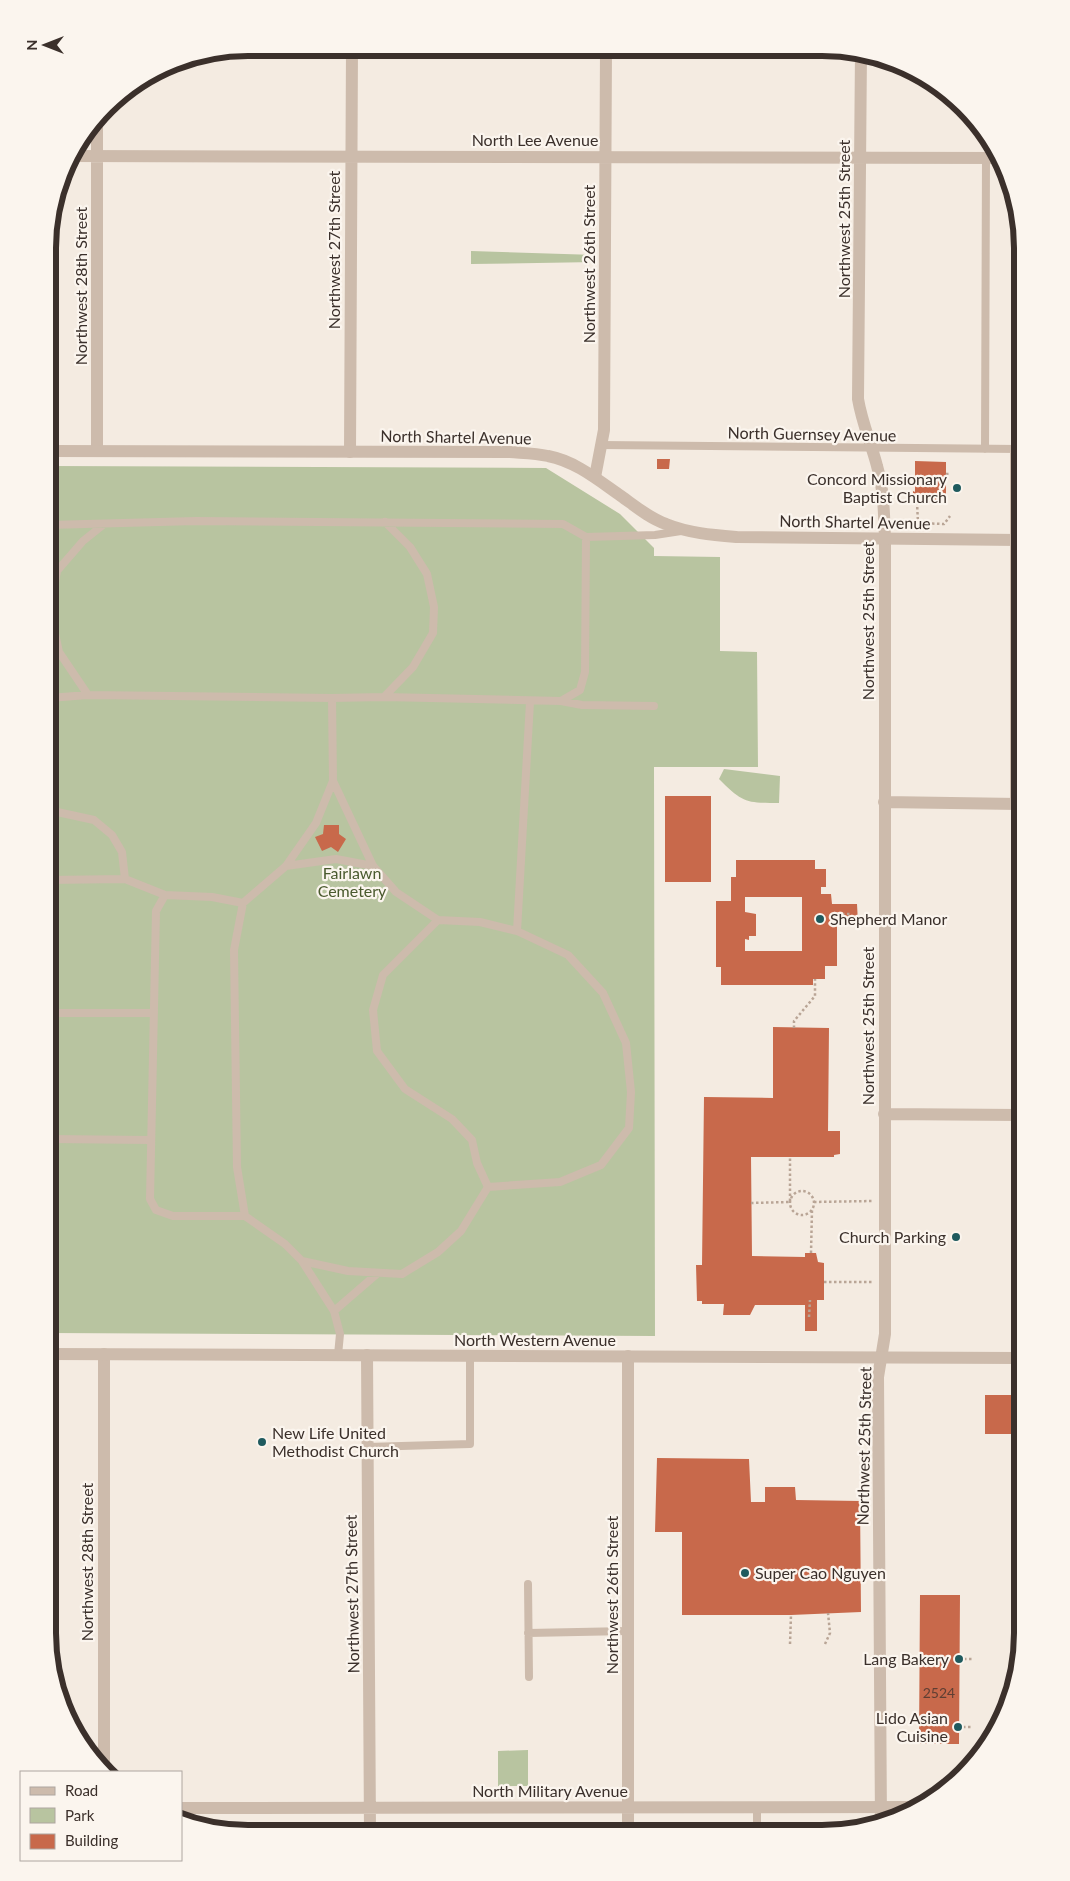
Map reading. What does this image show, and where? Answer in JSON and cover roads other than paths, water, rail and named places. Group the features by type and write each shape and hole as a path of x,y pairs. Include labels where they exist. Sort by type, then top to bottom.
{"street":[{"name":"Northwest 27th Street","path":"350,452 352,56"},
{"name":"Northwest 26th Street","path":"595,477 604,430 606,56"},
{"name":"Northwest 25th Street","path":"861,60 858,399 883,495 885,539 885,1334 878,1377 881,1816"},
{"name":"Northwest 28th Street","path":"97,130 97,451"},
{"name":"North Lee Avenue","path":"80,156 991,158"},
{"name":"North Shartel Avenue","path":"56,451 510,452 536,454 550,456 571,463 595,477 651,517 665,524 685,530 737,537 1014,540"},
{"path":"884,802 1014,804"},
{"path":"884,1114 1014,1115"},
{"name":"North Western Avenue","path":"56,1354 1014,1358"},
{"name":"Northwest 28th Street","path":"104,1354 104,1760"},
{"name":"Northwest 27th Street","path":"367,1355 370,1825"},
{"name":"Northwest 26th Street","path":"628,1356 628,1825"},
{"name":"North Military Avenue","path":"182,1808 903,1807"}],"lane":[{"path":"985,449 993,161"},
{"name":"North Guernsey Avenue","path":"601,445 1014,449"},
{"path":"56,524 196,521 563,524 586,537 656,535 685,530"},
{"path":"384,697 413,667 428,641 432,633 434,608 427,574 410,547 385,522"},
{"path":"56,577 57,572 83,541 103,524"},
{"path":"561,701 580,690 585,672 586,537"},
{"path":"56,638 59,652 88,695"},
{"path":"56,697 88,695 384,697 530,702 561,701 582,705 654,706"},
{"path":"245,1216 237,1167 234,950 243,903 286,866 316,823 333,781 332,698"},
{"path":"517,931 530,702"},
{"path":"333,781 373,866 396,892 438,920 480,922 517,931 568,955 603,993 626,1043 631,1092 629,1128 601,1164 560,1182 488,1188"},
{"path":"56,812 94,820 112,835 122,852 125,879"},
{"path":"286,866 336,859 373,866"},
{"path":"56,880 125,879 165,895 212,898 243,903"},
{"path":"165,895 156,911 150,1200 156,1210 173,1216 245,1216 285,1244 302,1261 334,1311 340,1334 338,1355"},
{"path":"438,920 383,975 373,1010 377,1051 406,1089 452,1119 472,1140 477,1164 488,1188"},
{"path":"56,1013 154,1013"},
{"path":"56,1139 150,1140"},
{"path":"302,1261 348,1271 402,1274 438,1252 461,1231 488,1188"},
{"path":"334,1311 378,1273"},
{"path":"367,1447 470,1444 470,1356"},
{"path":"528,1584 529,1678"},
{"path":"528,1632 628,1631"},
{"path":"757,1807 757,1825"}],"place":[{"name":"Concord Missionary Baptist Church","path":"957,488"},
{"name":"Shepherd Manor","path":"820,919"},
{"name":"Church Parking","path":"956,1237"},
{"name":"New Life United Methodist Church","path":"262,1442"},
{"name":"Super Cao Nguyen","path":"745,1573"},
{"name":"Lang Bakery","path":"959,1659"},
{"name":"Lido Asian Cuisine","path":"958,1727"}],"park label":[{"name":"Fairlawn Cemetery","path":"352,882"}]}
